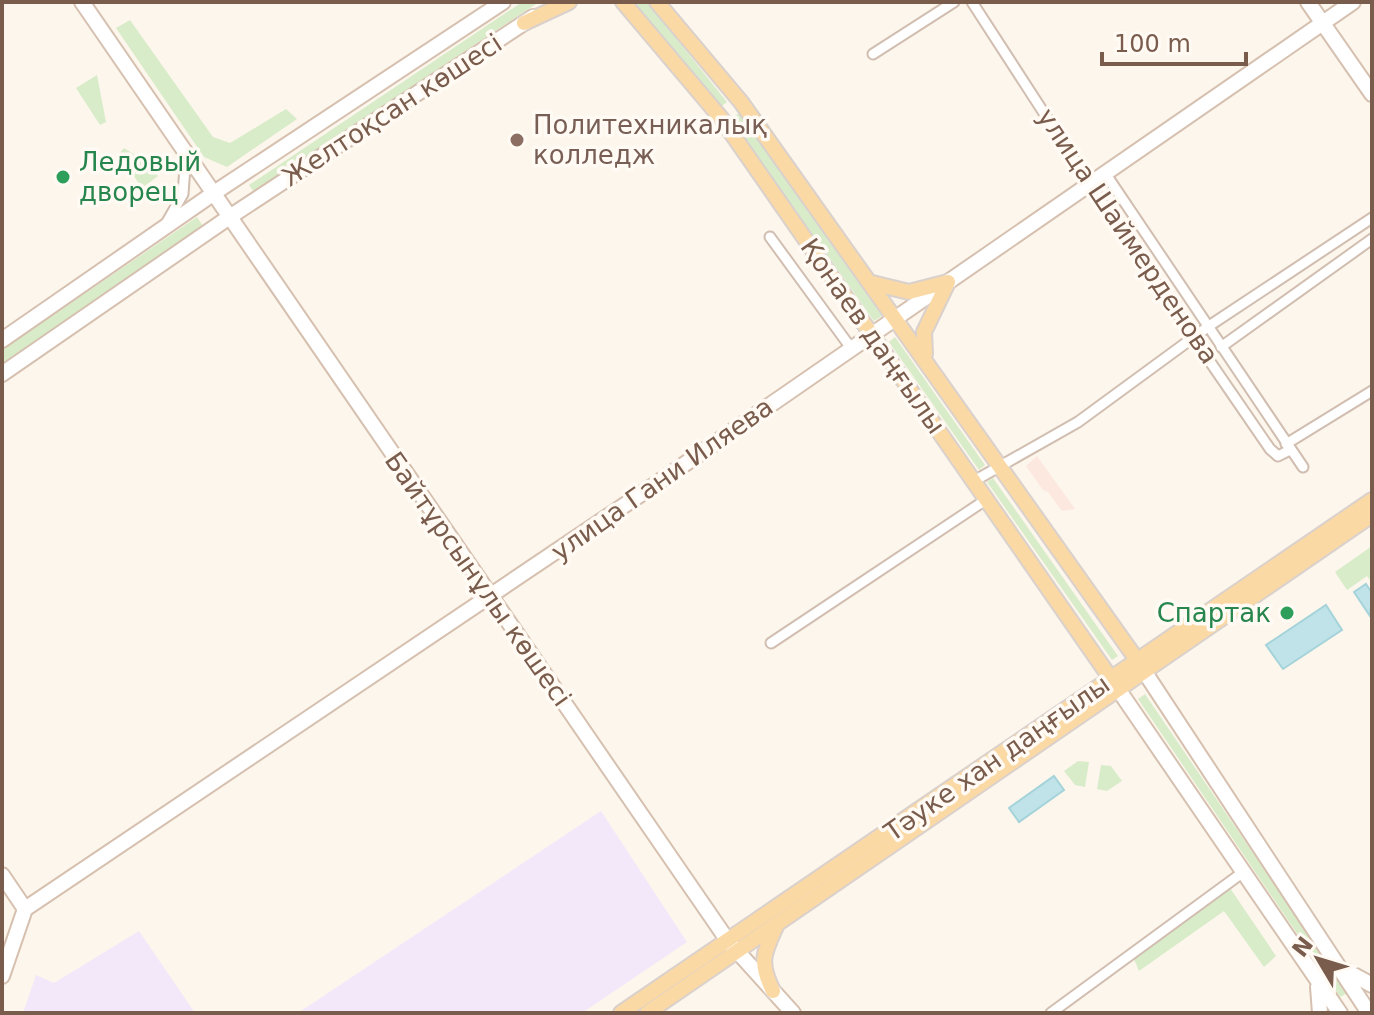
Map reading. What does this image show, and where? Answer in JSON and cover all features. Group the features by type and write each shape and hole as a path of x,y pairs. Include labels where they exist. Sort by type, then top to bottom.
{"main road":[{"path":"82,2 213,194"},
{"name":"Желтоқсан көшесі","path":"2,340 213,194 503,2"},
{"name":"Желтоқсан көшесі","path":"2,374 228,218 556,2"},
{"path":"524,23 569,2"},
{"path":"613,2 636,17"},
{"name":"Қонаев даңғылы","path":"623,2 721,118 873,333 1340,1013"},
{"name":"Қонаев даңғылы","path":"657,2 741,102 926,358 998,465 1120,635"},
{"path":"1308,2 1372,94"},
{"name":"улица Гани Иляева","path":"25,909 489,598 1353,2"},
{"path":"721,118 741,102"},
{"name":"Байтұрсынұлы көшесі","path":"213,194 732,946 793,1013"},
{"path":"872,283 909,292 948,282"},
{"path":"926,358 924,332 948,282"},
{"name":"Тәуке хан даңғылы","path":"1141,666 1161,643 1372,500"},
{"name":"Тәуке хан даңғылы","path":"621,1013 732,946 1114,684 1372,515"},
{"path":"1120,635 1140,647 1150,648 1161,643"},
{"path":"1120,635 1369,1011"},
{"name":"Тәуке хан даңғылы","path":"647,1013 732,946 777,923 1114,684"},
{"path":"2,875 25,909 2,976"},
{"path":"773,991 762,970 764,954 777,923"},
{"path":"1342,967 1372,985"},
{"path":"1317,982 1320,1013"}],"street":[{"path":"873,54 954,2"},
{"name":"улица Шаймерденова","path":"972,2 1121,232 1273,453 1278,456 1288,447"},
{"path":"163,229 183,194 186,154"},
{"name":"улица Шаймерденова","path":"1105,173 1303,467"},
{"path":"974,481 1078,422 1194,336 1372,218"},
{"path":"770,237 851,348"},
{"path":"1221,347 1372,239"},
{"path":"1288,447 1372,391"},
{"path":"771,643 987,499"},
{"path":"1051,1013 1242,873"}],"shaded area":[{"path":"1037,456 1075,509 1062,511 1043,490 1026,466"},
{"path":"601,811 687,942 582,1013 298,1013"},
{"path":"139,931 195,1013 23,1013 36,975 54,983"}],"green space":[{"path":"522,2 539,2 254,192 249,185"},
{"path":"634,2 647,2 727,102 719,108"},
{"path":"130,20 213,137 230,143 286,109 297,119 227,167 204,157 116,28"},
{"path":"97,75 106,122 100,125 76,88"},
{"path":"739,113 882,316 874,321 731,119"},
{"path":"124,148 152,166 158,176 142,188 119,154"},
{"path":"197,217 203,226 2,364 2,350"},
{"path":"895,337 985,465 979,470 889,342"},
{"path":"993,478 1118,656 1112,660 987,482"},
{"path":"1372,546 1372,582 1367,576 1347,590 1335,572"},
{"path":"1145,694 1348,993 1340,997 1138,699"},
{"path":"1078,761 1089,762 1085,787 1075,785 1064,771"},
{"path":"1101,765 1111,766 1122,781 1107,791 1097,789"},
{"path":"1230,888 1276,956 1264,967 1224,911 1139,971 1133,957"}],"water":[{"path":"1366,584 1372,593 1370,616 1354,592"},
{"path":"1326,605 1342,630 1283,669 1266,645"},
{"path":"1054,776 1064,790 1019,822 1009,808"}],"place":[{"name":"Политехникалық колледж","path":"517,140"},
{"name":"Ледовый дворец","path":"63,177"},
{"name":"Спартак","path":"1287,613"}]}
